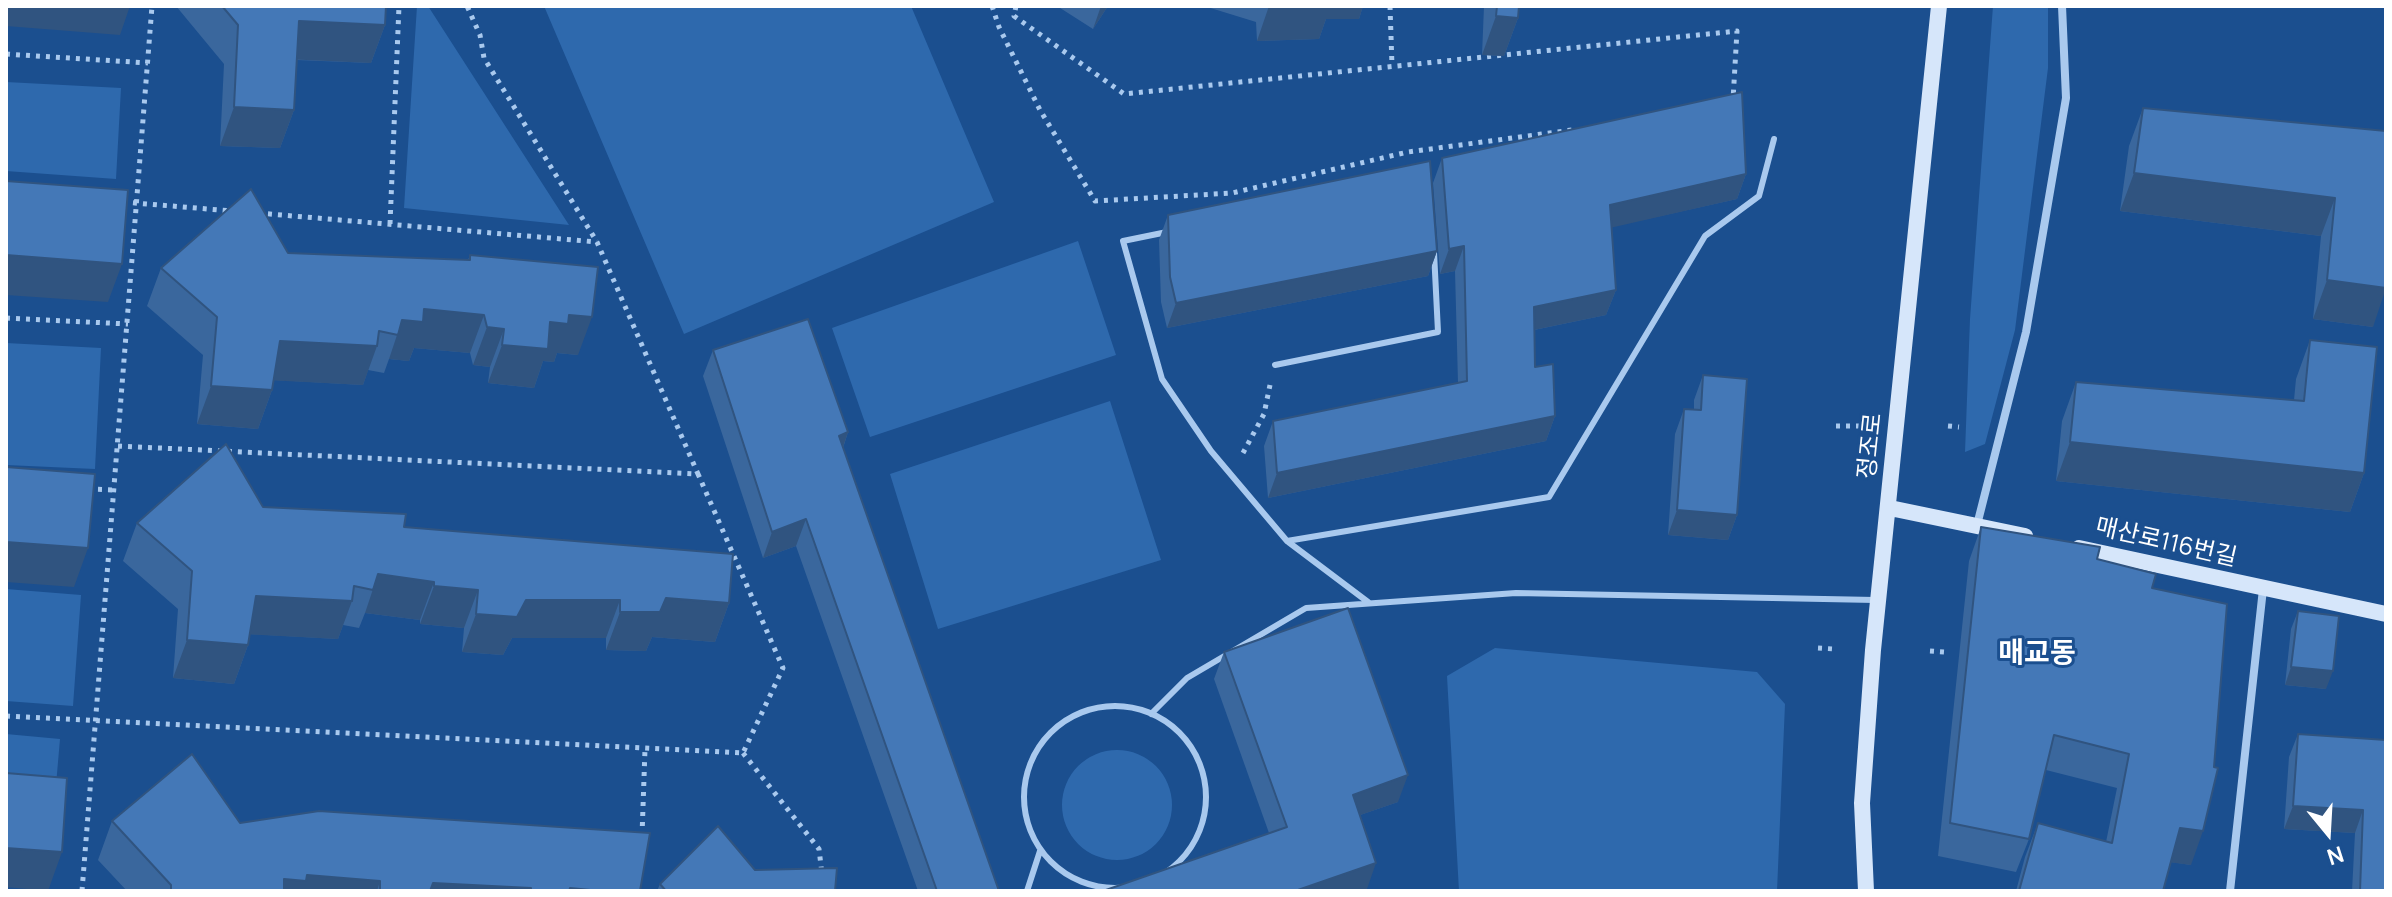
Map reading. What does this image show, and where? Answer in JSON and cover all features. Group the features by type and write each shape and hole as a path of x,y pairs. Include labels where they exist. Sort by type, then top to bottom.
{"street":[{"name":"정조로","path":"1866,891 1862,803 1879,600 1939,6"},
{"path":"1977,525 2026,332 2066,98 2062,6"},
{"path":"1890,508 2037,538"},
{"name":"매산로116번길","path":"2067,545 2386,614"},
{"path":"2230,891 2263,589"}],"lane":[{"path":"1287,541 1549,497 1705,236 1759,196 1774,139"},
{"path":"1169,231 1123,241 1162,379 1231,474 1287,541 1368,602"},
{"path":"1275,365 1438,332 1432,236"},
{"path":"1151,714 1187,678 1306,608 1516,593 1879,600"},
{"path":"1122,707 1151,714 1177,731 1196,756 1205,785 1204,816 1193,845 1173,868 1146,883 1117,889 1088,885 1061,872 1040,851 1027,825 1023,796 1028,767 1042,741 1064,721 1091,709 1122,707"},
{"path":"1027,891 1040,851"}],"path":[{"path":"82,891 152,6"},
{"path":"390,224 399,6"},
{"path":"467,6 480,35 484,58 597,242 783,668 743,753"},
{"path":"992,6 1040,110 1095,201 1232,193 1408,152 1578,129"},
{"path":"1016,6 1014,16 1124,94 1737,31 1732,108"},
{"path":"1390,6 1392,66"},
{"path":"6,54 148,63"},
{"path":"108,202 597,242"},
{"path":"6,318 128,324"},
{"path":"1231,474 1264,414 1275,365"},
{"path":"1836,426 1859,426"},
{"path":"1948,426 1959,427"},
{"path":"118,446 698,474"},
{"path":"84,489 115,490"},
{"path":"1818,648 1834,649"},
{"path":"1930,651 1945,652"},
{"path":"6,716 96,723 743,753 819,849 822,877"},
{"path":"642,844 645,749"}],"shaded area":[{"path":"417,6 428,6 569,225 404,208"},
{"path":"544,6 911,6 994,202 684,334"},
{"path":"1993,6 2048,6 2048,68 2015,330 1985,444 1965,452 1970,319"},
{"path":"6,82 121,88 116,179 6,171"},
{"path":"1078,241 1116,355 870,437 832,328"},
{"path":"6,343 101,348 95,469 6,465"},
{"path":"1110,401 1161,560 938,629 890,474"},
{"path":"6,589 81,595 73,706 6,701"},
{"path":"1495,648 1757,672 1785,704 1777,891 1459,891 1447,676"},
{"path":"6,734 60,739 54,808 6,804"},
{"path":"1117,750 1138,755 1156,766 1167,784 1172,805 1167,826 1156,844 1138,855 1117,860 1096,855 1078,844 1067,826 1062,805 1067,784 1078,766 1096,755"}],"building":[{"path":"222,6 386,6 385,25 299,21 294,110 234,107 238,25"},
{"path":"1497,6 1519,6 1518,18 1496,16"},
{"path":"1742,92 1746,174 1610,205 1616,290 1534,307 1535,367 1553,364 1555,416 1277,473 1273,421 1467,381 1464,246 1449,249 1442,158"},
{"path":"2143,108 2386,131 2386,288 2327,280 2335,198 2134,173"},
{"path":"1430,161 1437,251 1176,303 1170,277 1168,215"},
{"path":"6,181 128,190 122,264 6,255"},
{"path":"251,189 288,253 470,260 470,255 598,267 592,317 569,315 568,324 550,322 548,349 502,345 504,329 487,327 484,315 424,309 423,322 402,320 398,335 379,331 377,346 280,341 272,390 211,386 217,317 161,268"},
{"path":"808,319 848,432 839,436 999,891 937,891 806,519 772,532 713,350"},
{"path":"2310,340 2377,347 2364,473 2070,442 2076,382 2304,401"},
{"path":"1703,375 1747,379 1737,515 1677,510 1684,409 1701,410"},
{"path":"226,444 263,507 406,514 404,527 733,554 729,603 666,598 660,612 620,612 620,600 526,600 517,617 476,614 478,590 434,586 434,582 378,574 373,590 354,586 352,601 256,596 248,645 187,640 192,571 137,523"},
{"path":"6,467 95,474 88,548 6,542"},
{"path":"1981,527 2100,547 2097,559 2156,574 2152,588 2227,604 2214,767 2218,768 2203,831 2180,828 2163,891 2019,891 2038,823 2112,843 2129,754 2054,735 2029,839 1950,823"},
{"path":"1348,608 1408,775 1353,795 1376,863 1295,891 1103,891 1287,827 1224,652"},
{"path":"2298,611 2339,616 2333,671 2291,667"},
{"path":"2298,734 2386,740 2386,891 2360,891 2363,810 2293,806"},
{"path":"192,754 240,823 319,811 650,833 640,891 570,888 569,891 531,891 531,888 433,883 430,891 380,891 380,881 307,875 306,881 284,879 284,891 171,891 171,885 112,821"},
{"path":"6,773 67,778 62,852 6,848"},
{"path":"718,826 755,870 837,868 835,891 666,891 660,884"}],"district":[{"name":"매교동","path":"2037,654"}]}
